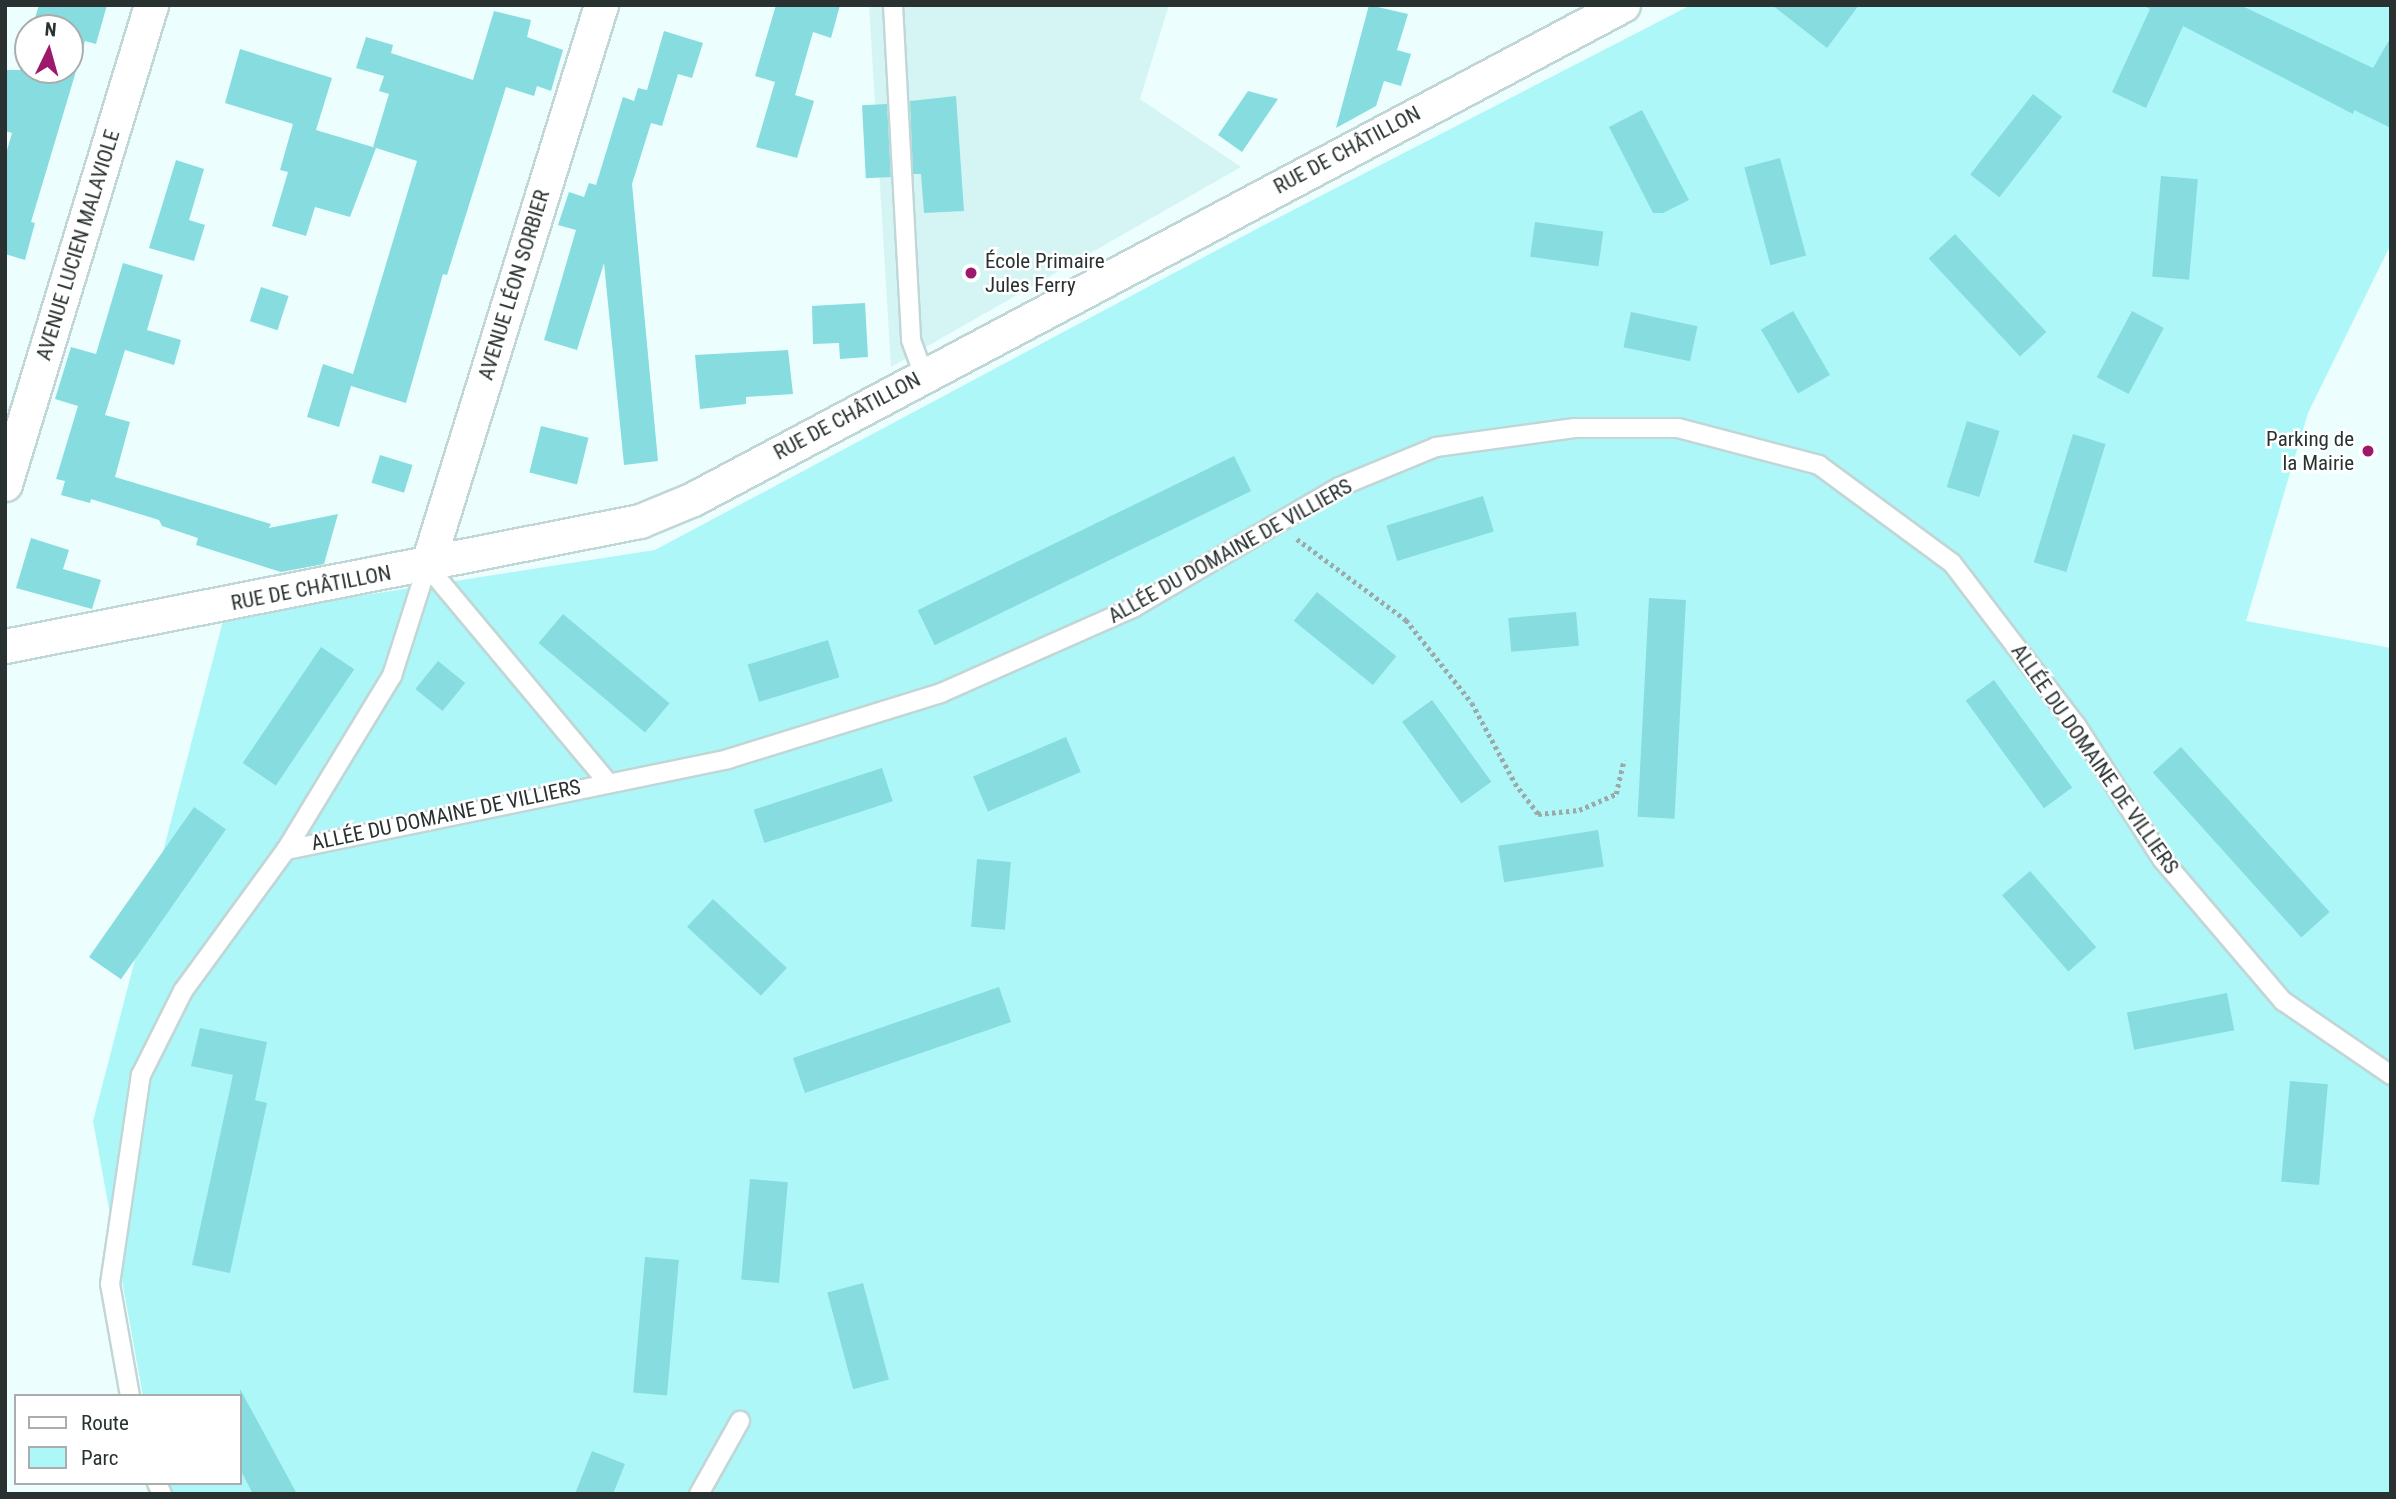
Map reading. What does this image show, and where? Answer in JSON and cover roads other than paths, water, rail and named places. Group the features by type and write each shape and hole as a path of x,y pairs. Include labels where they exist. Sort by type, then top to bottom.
{"street":[{"name":"AVENUE LUCIEN MALAVIOLE","path":"5,484 151,5"},
{"name":"AVENUE LÉON SORBIER","path":"426,566 601,5"},
{"name":"RUE DE CHÂTILLON","path":"5,646 426,566 640,521 693,499 1623,5"}],"lane":[{"path":"893,5 911,340 924,375"},
{"name":"ALLÉE DU DOMAINE DE VILLIERS","path":"286,850 607,780 728,759 941,693 1133,608 1339,487 1436,447 1575,428 1678,428 1819,465 1952,563 2077,725 2162,859 2283,1001 2391,1075"},
{"name":"ALLÉE DU DOMAINE DE VILLIERS","path":"426,566 607,780"},
{"name":"ALLÉE DU DOMAINE DE VILLIERS","path":"130,1394 110,1284 141,1075 183,991 286,850 392,676 426,566"},
{"path":"699,1494 740,1421"}],"place":[{"name":"École Primaire Jules Ferry","path":"971,273"},
{"name":"Parking de la Mairie","path":"2368,451"}]}
